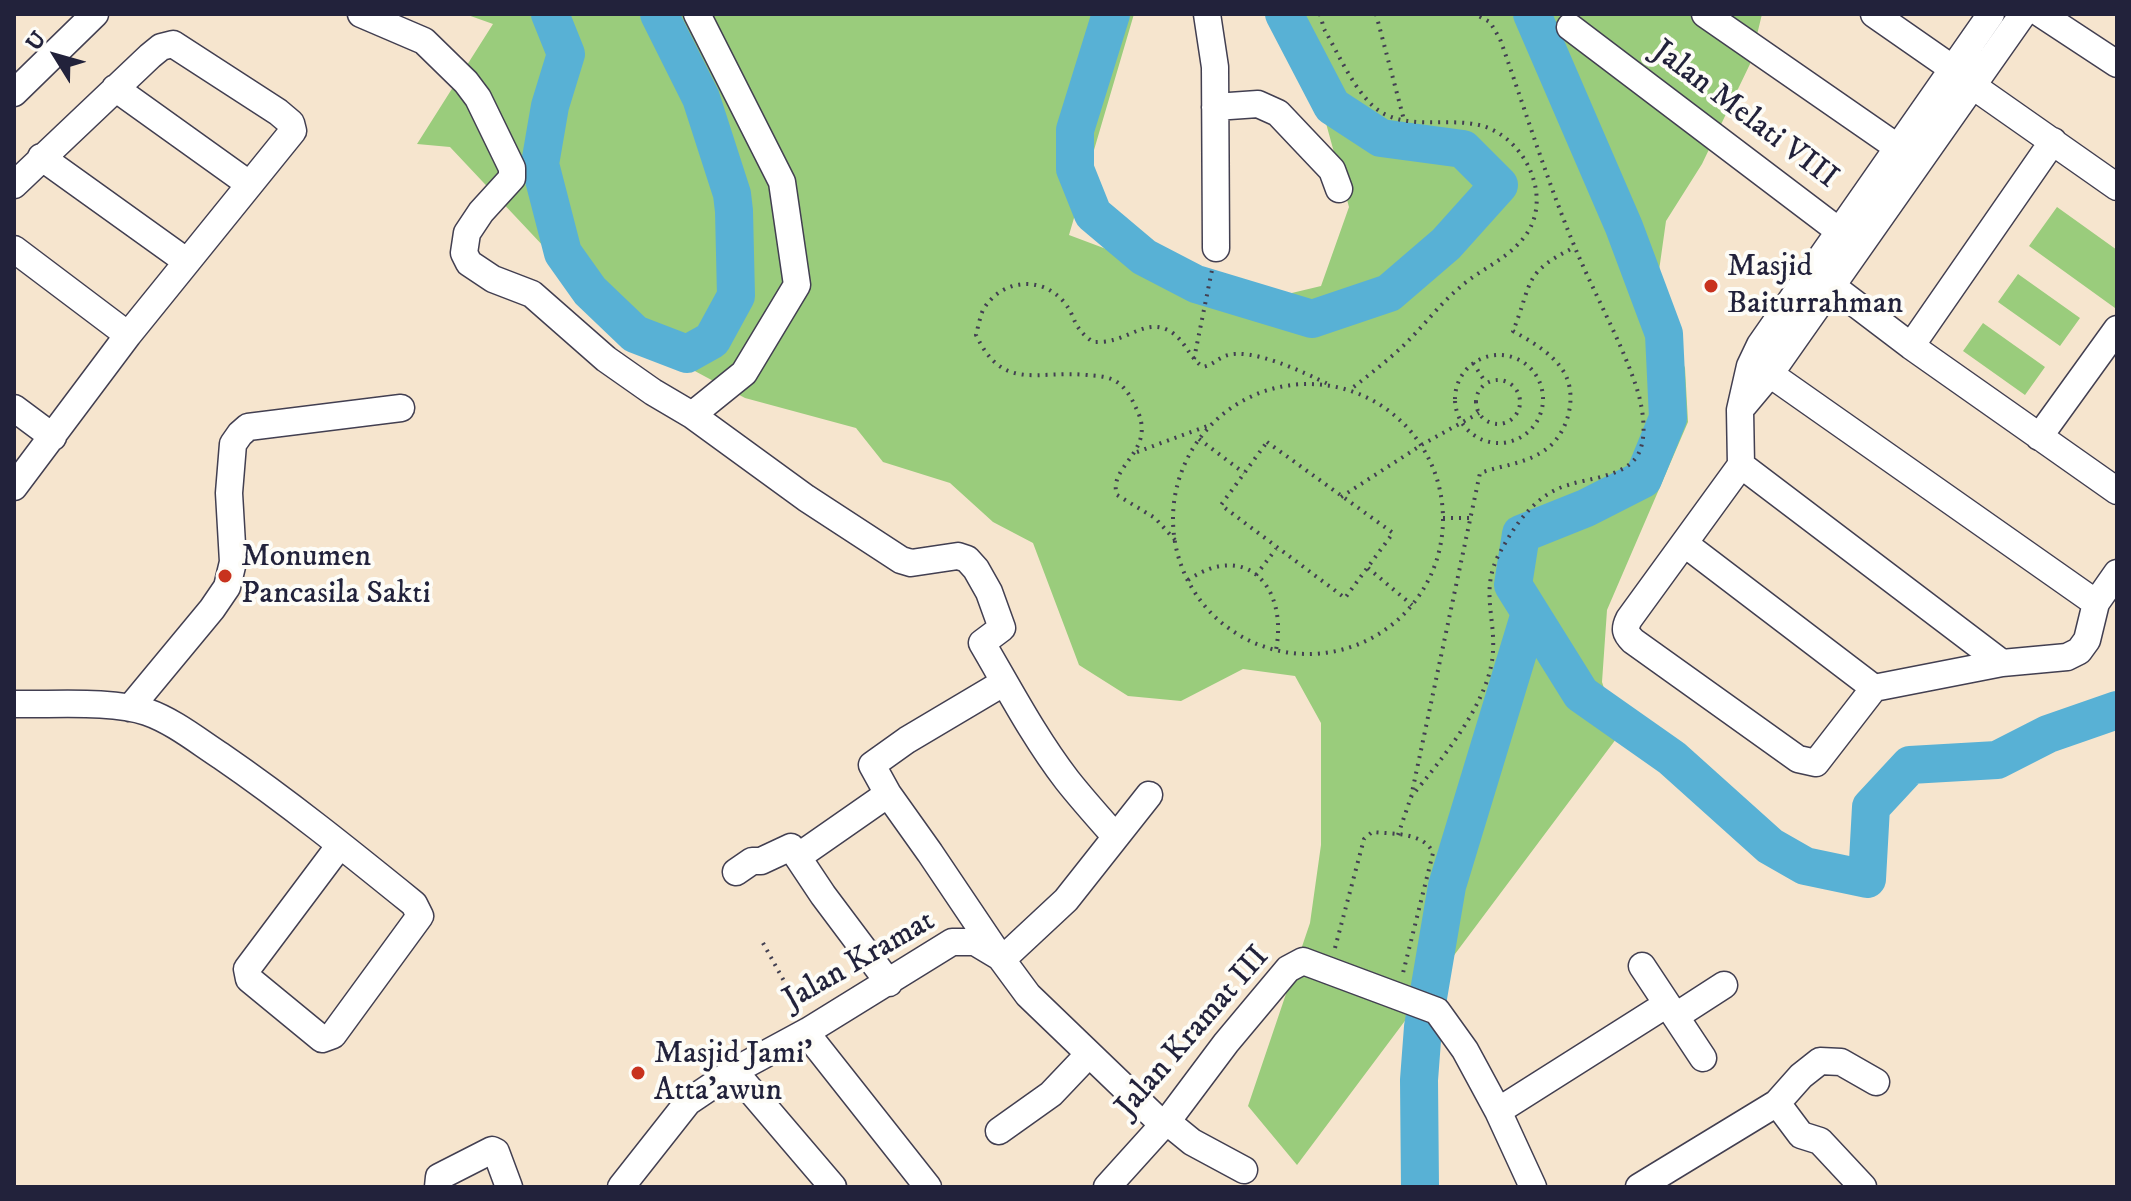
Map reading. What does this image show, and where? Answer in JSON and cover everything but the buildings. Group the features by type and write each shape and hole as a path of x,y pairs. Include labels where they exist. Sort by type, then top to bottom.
{"street":[{"path":"14,93 95,14"},
{"path":"361,14 424,41 466,82 478,98 512,168 512,178 481,212 467,233 464,253 469,263 493,279 532,294 606,359 901,560 911,563 958,556 972,563 989,592 1002,628 982,643 1003,683 1067,781 1115,836"},
{"path":"692,415 744,373 797,285 782,182 697,14"},
{"path":"1207,14 1215,67 1216,248"},
{"path":"1705,14 1897,147"},
{"path":"1874,14 1953,69"},
{"path":"1760,370 1760,345 1991,14"},
{"path":"2023,14 1832,286 1760,370 1740,410 1741,465 1625,627 1633,641 1798,759 1816,763 1874,688 2002,663 2067,657 2079,651 2087,640 2096,603 2117,573"},
{"path":"2041,14 2117,64"},
{"name":"Jalan Melati VIII","path":"1570,27 1839,231"},
{"path":"14,185 161,47 173,44 278,112 291,123 293,131 128,335 14,487"},
{"path":"1973,86 2117,187"},
{"path":"115,88 249,184"},
{"path":"1215,107 1258,104 1278,113 1332,170 1339,189"},
{"path":"1911,346 2053,141"},
{"path":"41,157 186,261"},
{"path":"14,249 128,335"},
{"path":"1832,286 1911,346 2117,491"},
{"path":"2039,437 2117,329"},
{"path":"1760,370 2096,603"},
{"path":"14,408 53,437"},
{"path":"130,708 227,587 233,562 229,493 233,444 240,434 248,427 401,408"},
{"path":"1741,465 2002,663"},
{"path":"1685,544 1874,688"},
{"path":"1003,683 873,763 872,768 1028,995 1157,1119 1165,1120 1192,1142 1244,1170"},
{"path":"14,704 130,708 150,713 277,794 414,904 420,916 333,1035 322,1039 249,979 247,969 340,845"},
{"path":"799,856 888,794"},
{"path":"1000,957 1007,955 1066,900 1149,795"},
{"path":"736,872 752,861 761,861 788,847 793,848 823,895 889,983"},
{"name":"Jalan Kramat","path":"621,1187 688,1102 734,1071 808,1031 952,942 975,942 1000,957"},
{"name":"Jalan Kramat III","path":"1107,1187 1288,969 1303,961 1437,1011 1465,1050 1498,1111"},
{"path":"1642,966 1703,1058"},
{"path":"1533,1187 1498,1111 1671,1010 1724,985"},
{"path":"808,1031 811,1039 928,1187"},
{"path":"999,1131 1051,1094 1089,1054"},
{"path":"1639,1187 1777,1103 1801,1076 1820,1061 1841,1062 1876,1082"},
{"path":"734,1071 833,1187"},
{"path":"1777,1103 1801,1135 1820,1141 1863,1187"},
{"path":"438,1187 439,1177 492,1150 496,1152 509,1187"}],"path":[{"path":"1320,14 1324,29 1373,105 1387,115 1404,121 1479,125 1498,133 1515,146 1530,164 1536,191 1534,218 1523,240 1457,289 1403,346 1350,390"},
{"path":"1376,14 1404,121"},
{"path":"1411,797 1445,756 1488,679 1493,652 1488,584 1497,559 1515,528 1536,502 1565,485 1600,477 1618,469 1633,461 1642,448 1643,422 1637,389 1575,247 1500,39 1490,22 1475,14"},
{"path":"1398,835 1411,797 1480,473 1511,466 1548,448 1560,435 1568,417 1570,394 1566,376 1538,346 1513,331 1530,278 1548,260 1575,247"},
{"path":"1175,540 1155,518 1117,495 1114,486 1117,477 1137,452 1142,417 1118,382 1103,376 1076,374 1023,376 1004,370 986,355 976,335 984,310 1000,293 1017,283 1032,282 1052,291 1066,304 1073,323 1093,342 1111,341 1148,326 1161,328 1175,334 1193,361 1203,367 1214,365 1225,356 1260,358 1295,368 1330,385"},
{"path":"1193,361 1210,285"},
{"path":"1495,355 1506,355 1527,364 1541,383 1543,406 1533,427 1515,440 1503,443 1481,439 1462,424 1455,392 1465,371 1473,363 1495,355"},
{"path":"1473,363 1486,383"},
{"path":"1503,380 1516,389 1519,406 1516,414 1502,423 1485,420 1479,413 1476,397 1486,383 1503,380"},
{"path":"1308,384 1330,385 1350,390 1388,409 1423,444 1437,477 1443,518 1436,560 1412,605 1387,628 1350,647 1308,654 1276,650 1228,628 1206,607 1188,580 1175,540 1175,498 1188,458 1199,439 1229,410 1267,391 1308,384"},
{"path":"1341,497 1423,444 1479,413"},
{"path":"1137,452 1213,423"},
{"path":"1199,439 1244,473"},
{"path":"1267,442 1393,533 1345,598 1221,505 1244,473 1267,442"},
{"path":"1443,518 1471,518"},
{"path":"1256,575 1277,548"},
{"path":"1188,580 1215,566 1228,565 1256,575 1269,588 1275,602 1279,632 1276,650"},
{"path":"1368,568 1412,605"},
{"path":"1330,970 1364,839 1372,832 1425,842 1433,853 1403,996"},
{"path":"763,943 796,1000 808,1031"}],"green space":[{"path":"465,14 1134,14 1069,235 1250,303 1321,286 1349,207 1296,14 1762,14 1750,64 1702,164 1666,221 1656,292 1685,368 1688,422 1607,610 1602,682 1619,735 1297,1165 1248,1106 1310,923 1321,845 1321,723 1295,676 1243,669 1181,701 1128,696 1079,665 1033,543 993,522 950,483 883,462 856,428 745,398 626,334 450,147 417,144 493,24"},
{"path":"2057,207 2117,250 2115,308 2029,246"},
{"path":"2018,274 2080,318 2060,346 1998,302"},
{"path":"1983,323 2045,367 2025,395 1963,351"}],"waterway":[{"path":"550,14 566,54 550,106 540,164 563,253 590,291 635,334 687,354 712,340 736,296 734,211 732,194 701,98 659,14"},
{"path":"1111,14 1075,130 1075,169 1093,214 1144,257 1196,284 1312,319 1389,293 1446,244 1499,185 1463,149 1381,138 1332,106 1284,14"},
{"path":"1532,14 1624,227 1664,334 1668,418 1643,479 1586,508 1521,534 1513,585 1581,694 1672,758 1770,846 1805,866 1867,879 1871,807 1910,765 1997,760 2048,734 2117,710"},
{"path":"1420,1187 1419,1080 1423,1027 1447,886 1530,613"}],"place":[{"name":"Masjid Baiturrahman","path":"1711,286"},
{"name":"Monumen Pancasila Sakti","path":"225,576"},
{"name":"Masjid Jami' Atta'awun","path":"638,1073"}]}
